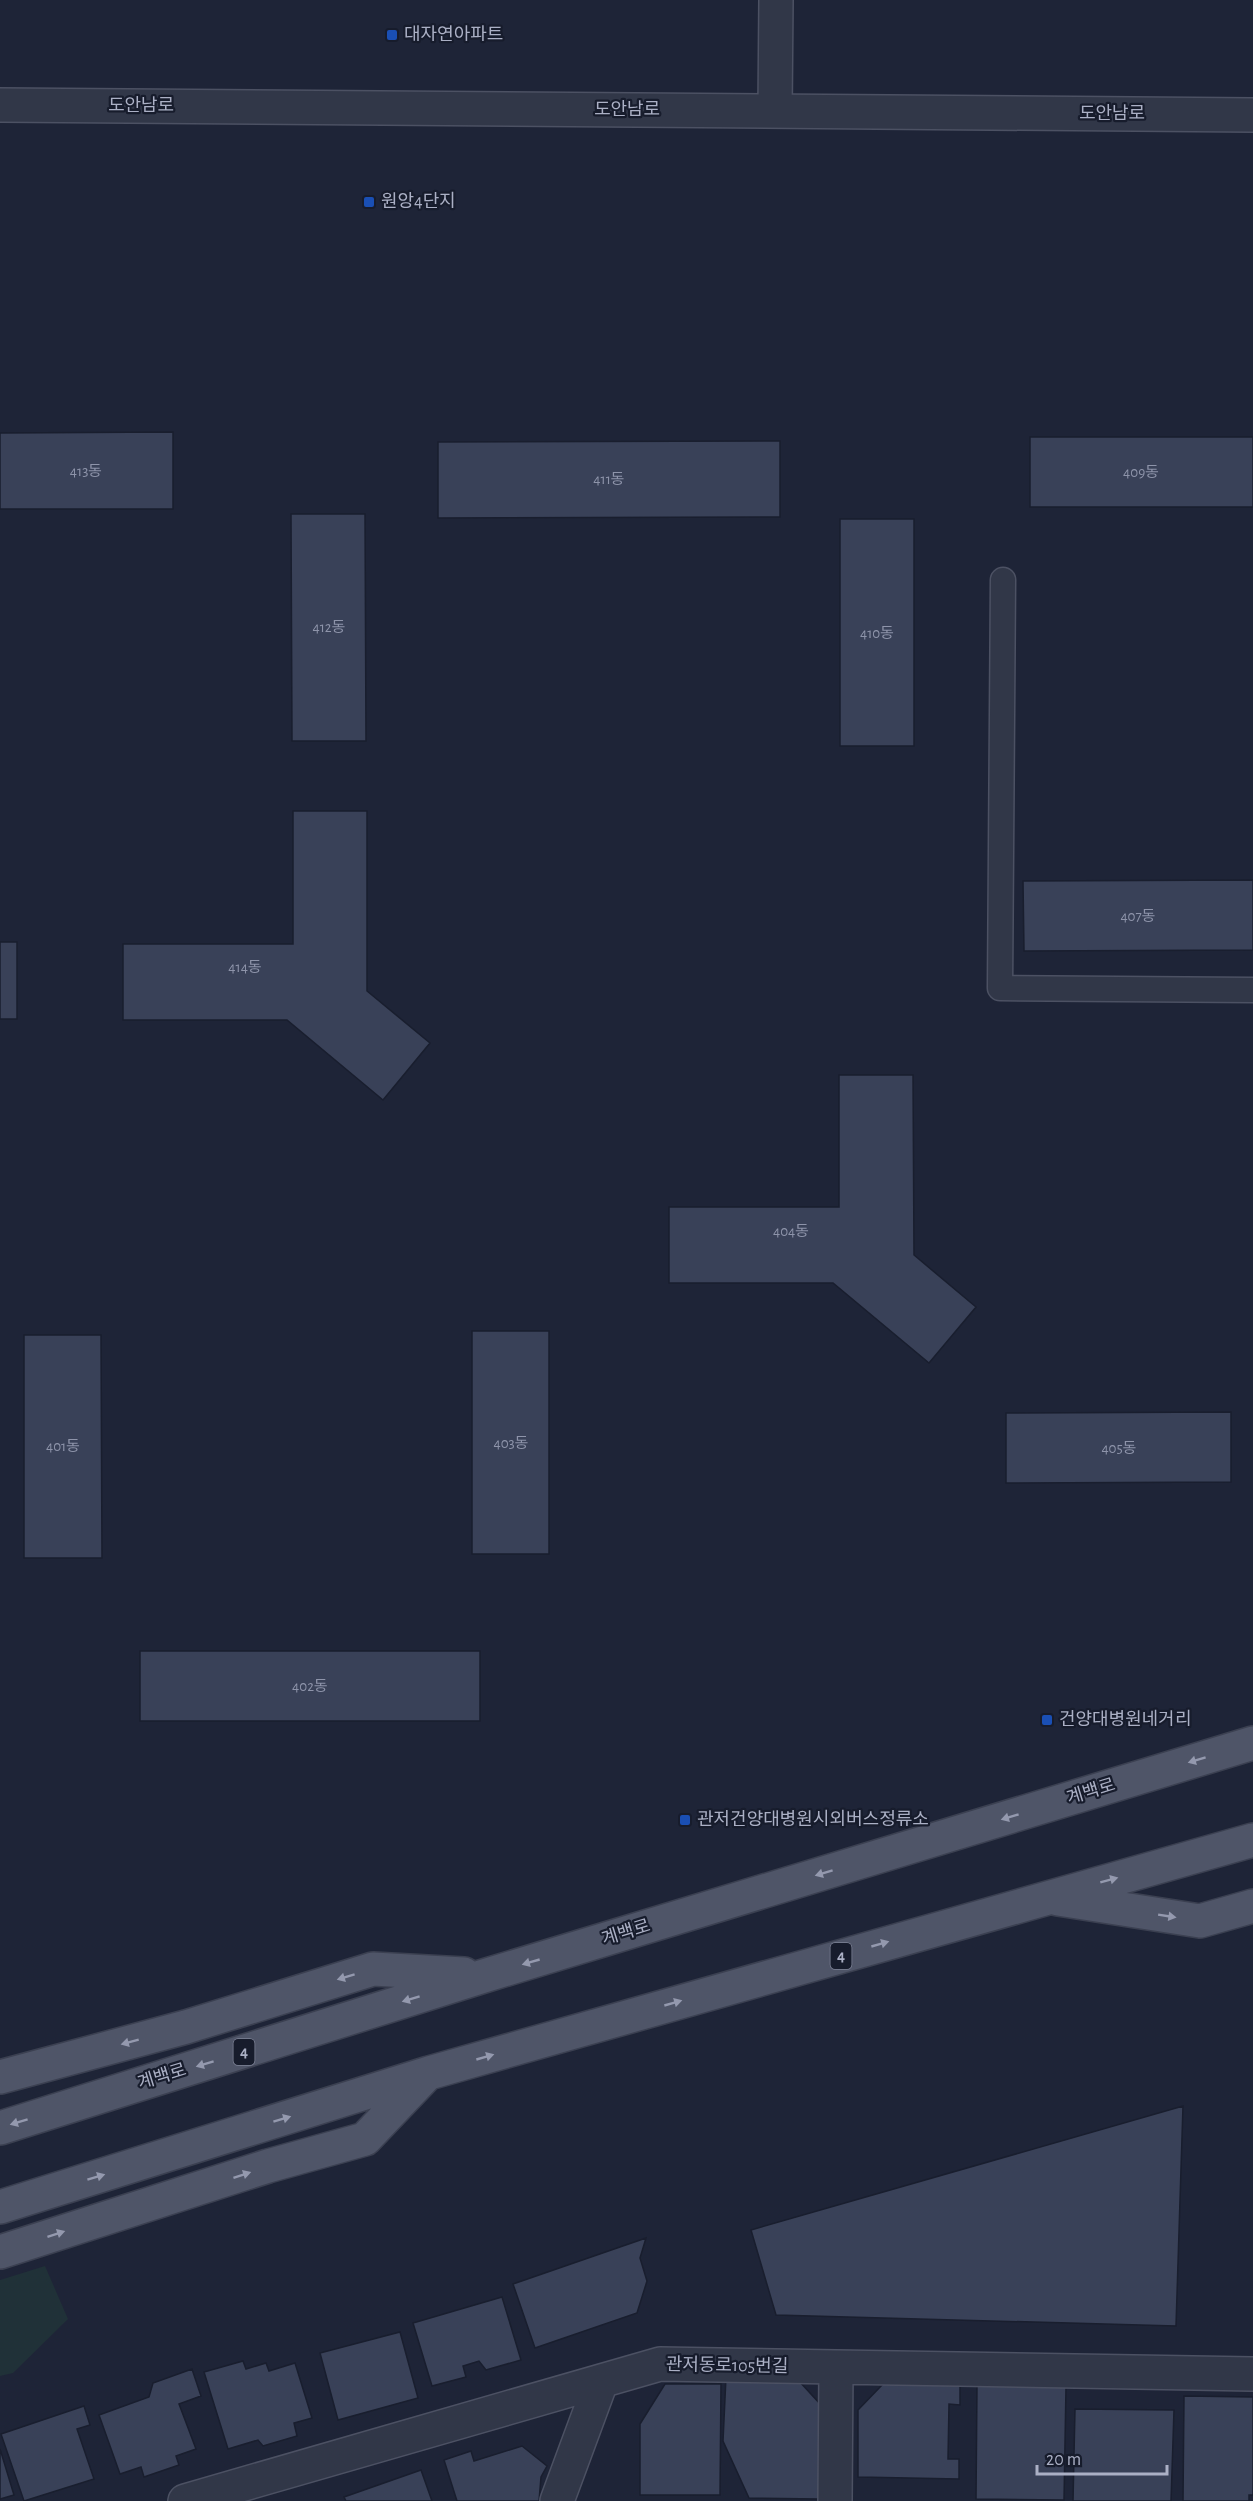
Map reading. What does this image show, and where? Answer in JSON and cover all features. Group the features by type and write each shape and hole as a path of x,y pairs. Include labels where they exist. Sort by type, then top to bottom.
{"main road":[{"name":"계백로","path":"0,2128 487,1975 1253,1743"},
{"name":"4","path":"0,2207 429,2073 1253,1840"},
{"path":"1047,1897 1200,1922 1253,1906"},
{"path":"0,2077 186,2027 373,1969 487,1975"},
{"path":"0,2252 268,2166 365,2139 429,2073"}],"street":[{"path":"775,111 776,0"},
{"name":"도안남로","path":"0,105 1253,115"},
{"name":"관저동로105번길","path":"185,2501 660,2364 836,2369 1253,2374"},
{"path":"836,2369 836,2501"},
{"path":"558,2501 601,2382"}],"lane":[{"path":"1004,580 1000,987 1253,990"}],"shaded area":[{"path":"45,2266 68,2319 13,2373 0,2376 0,2280"}],"building":[{"path":"173,432 173,509 0,509 0,433"},
{"path":"1030,437 1253,437 1253,507 1030,507"},
{"path":"780,441 780,517 438,518 438,442"},
{"path":"291,514 365,514 366,741 292,741"},
{"path":"840,519 914,519 914,746 840,746"},
{"path":"293,811 367,811 367,991 430,1043 383,1100 287,1020 123,1020 123,944 293,944"},
{"path":"1253,880 1253,950 1024,951 1023,881"},
{"path":"0,942 17,942 17,1019 0,1019"},
{"path":"839,1075 913,1075 914,1255 976,1307 929,1363 833,1283 669,1283 669,1207 839,1207"},
{"path":"472,1331 549,1331 549,1554 472,1554"},
{"path":"24,1335 101,1335 102,1558 24,1558"},
{"path":"1231,1412 1231,1482 1006,1483 1006,1413"},
{"path":"140,1651 480,1651 480,1721 140,1721"},
{"path":"1183,2106 1176,2326 776,2315 751,2230"},
{"path":"646,2238 640,2258 647,2281 637,2313 535,2348 513,2284"},
{"path":"502,2297 521,2360 486,2370 479,2361 463,2366 466,2377 432,2386 413,2323"},
{"path":"400,2332 418,2398 338,2420 320,2353"},
{"path":"243,2361 246,2369 266,2363 269,2371 295,2363 312,2418 294,2423 297,2436 263,2446 258,2440 228,2449 204,2372"},
{"path":"192,2369 201,2396 179,2404 196,2449 176,2456 179,2465 144,2477 141,2467 120,2474 99,2415 149,2397 153,2383"},
{"path":"726,2377 799,2381 821,2405 819,2499 749,2498 723,2441"},
{"path":"665,2384 721,2384 720,2495 640,2495 640,2424"},
{"path":"883,2384 960,2384 960,2405 949,2404 948,2459 959,2459 959,2479 858,2477 858,2410"},
{"path":"977,2385 1066,2387 1064,2500 976,2499"},
{"path":"1184,2396 1253,2397 1253,2495 1249,2495 1249,2501 1183,2501"},
{"path":"84,2406 90,2425 77,2429 94,2479 24,2501 1,2434"},
{"path":"1075,2409 1174,2410 1171,2501 1073,2501"},
{"path":"522,2446 547,2466 541,2477 539,2501 457,2501 444,2460 471,2451 474,2461"},
{"path":"0,2449 14,2495 0,2499"},
{"path":"421,2470 432,2501 346,2501 344,2497"}],"place":[{"name":"대자연아파트","path":"392,35"},
{"name":"원앙4단지","path":"369,202"},
{"name":"건양대병원네거리","path":"1047,1720"},
{"name":"관저건양대병원시외버스정류소","path":"685,1820"}]}
